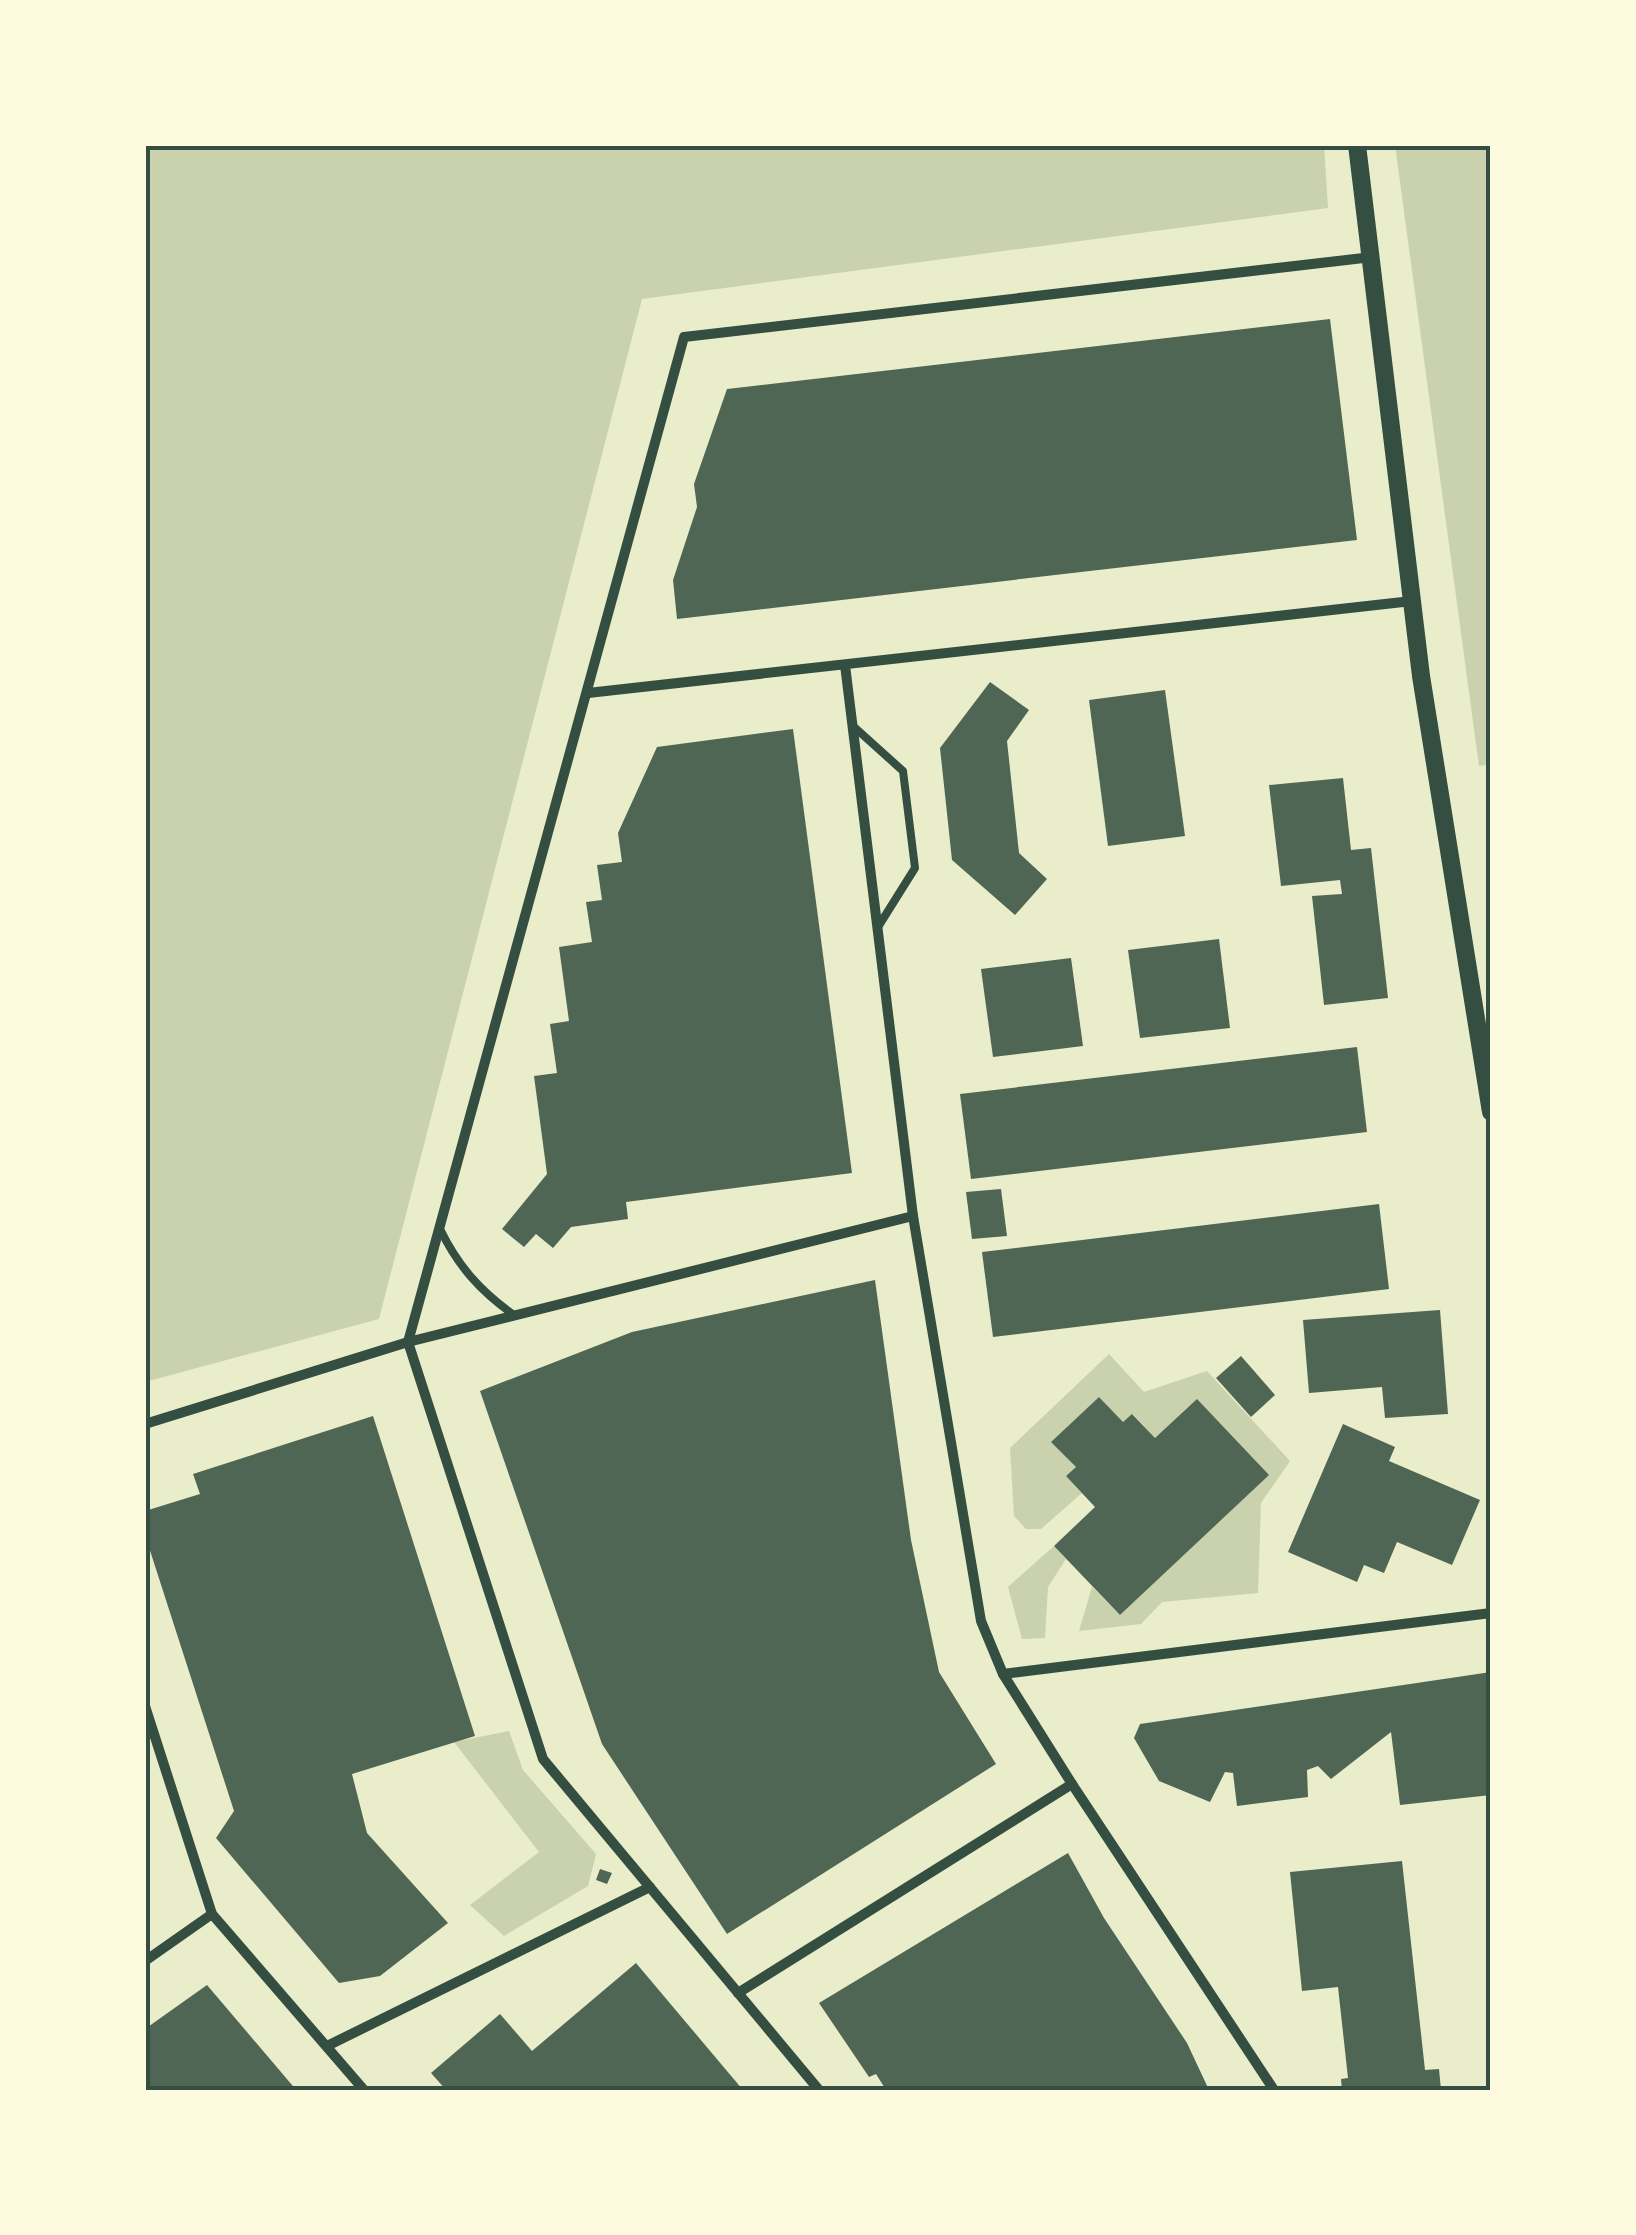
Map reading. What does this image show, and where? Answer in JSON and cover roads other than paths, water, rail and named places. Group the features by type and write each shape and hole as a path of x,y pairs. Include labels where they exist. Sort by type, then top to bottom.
{"street":[{"path":"1357,145 1412,601 1491,1112"},
{"path":"818,2090 543,1758 408,1342 684,338 1372,257"},
{"path":"588,693 1412,601"},
{"path":"845,665 912,1216 980,1621 1003,1674 1274,2090"},
{"path":"145,1424 408,1342 912,1216"},
{"path":"1003,1674 1491,1613"},
{"path":"145,1706 212,1914 364,2090"},
{"path":"738,1993 1072,1784"},
{"path":"327,2046 650,1886"},
{"path":"145,1962 212,1914"}],"lane":[{"path":"853,726 903,770 915,868 878,926"},
{"path":"440,1229 456,1261 485,1294 514,1316"}]}
